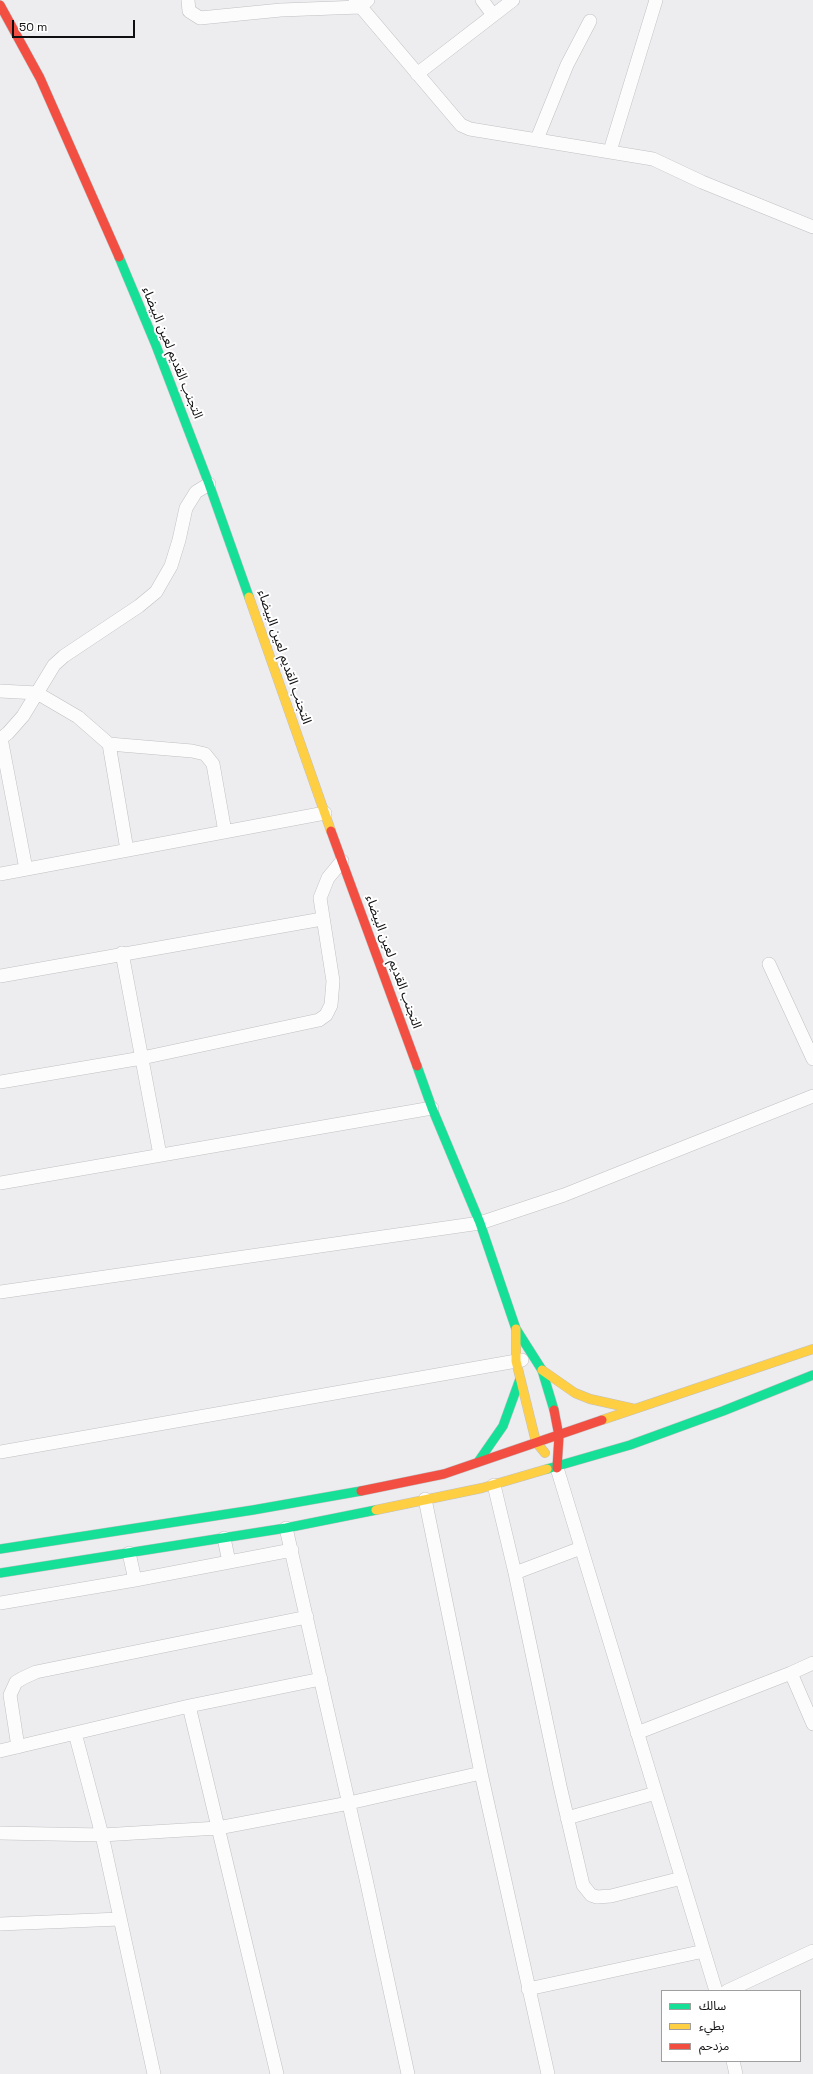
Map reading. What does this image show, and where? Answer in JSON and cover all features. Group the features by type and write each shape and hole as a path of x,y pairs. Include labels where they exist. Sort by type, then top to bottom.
{"main road":[{"name":"التجنب القديم لعين البيضاء","path":"0,5 40,78 93,195 155,343 209,484 342,861 432,1108 480,1223 516,1329"},
{"path":"516,1329 542,1370 556,1418 559,1436 557,1468"},
{"path":"516,1329 516,1361 536,1442 557,1468"},
{"path":"0,1549 237,1512 404,1483 444,1474 813,1349"},
{"path":"542,1370 576,1393 590,1399 636,1409"},
{"path":"0,1573 286,1528 494,1485 557,1468 630,1445 723,1411 813,1375"},
{"path":"478,1462 503,1426 520,1379"}],"street":[{"path":"188,0 189,11 200,18 281,5 361,2 417,74 461,125 470,129 653,158 702,182 813,227"},
{"path":"482,0 493,15"},
{"path":"417,74 513,0"},
{"path":"610,151 656,0"},
{"path":"537,139 567,65 590,21"},
{"path":"26,869 1,739 23,716 54,665 64,656 139,606 156,592 170,566 179,540 186,508 196,492 209,484"},
{"path":"0,691 37,693 78,717 109,744 192,751 205,754 213,764 225,832"},
{"path":"109,744 127,850"},
{"path":"0,874 325,813"},
{"path":"0,1082 142,1058 319,1020 326,1015 331,1004 333,981 322,919 320,898 328,878 342,861"},
{"path":"0,976 122,953 322,919"},
{"path":"122,953 160,1155"},
{"path":"769,964 813,1059"},
{"path":"0,1292 480,1223 564,1195 813,1096"},
{"path":"0,1183 432,1108"},
{"path":"0,1452 534,1357"},
{"path":"557,1468 716,1990"},
{"path":"494,1485 515,1573 567,1818 583,1885 592,1895 597,1897 611,1896 682,1878"},
{"path":"425,1499 481,1773 548,2074"},
{"path":"286,1528 349,1804 408,2074"},
{"path":"224,1538 229,1562"},
{"path":"515,1573 581,1548"},
{"path":"0,1602 135,1580 292,1550"},
{"path":"129,1553 135,1580"},
{"path":"18,1747 10,1696 16,1682 36,1672 306,1617"},
{"path":"637,1733 813,1664"},
{"path":"791,1673 813,1724"},
{"path":"0,1751 189,1706 321,1679"},
{"path":"189,1706 251,1961 276,2074"},
{"path":"75,1733 102,1835 154,2074"},
{"path":"0,1833 102,1835 218,1828 349,1804 481,1773"},
{"path":"567,1818 656,1793"},
{"path":"0,1924 120,1919"},
{"path":"528,1989 704,1951"},
{"path":"729,1990 813,1951"},
{"path":"733,2062 736,2074"}],"traffic: fast":[{"path":"119,257 155,343 209,484 249,597"},
{"path":"417,1066 432,1108 480,1223 516,1329 542,1370 554,1410"},
{"path":"547,1469 630,1445 723,1411 813,1375"},
{"path":"478,1462 503,1426 520,1379"},
{"path":"0,1549 253,1510 361,1491"},
{"path":"0,1573 286,1528 376,1510"}],"traffic: slow":[{"path":"249,597 331,831"},
{"path":"516,1329 516,1361 536,1442 545,1453"},
{"path":"602,1420 813,1349"},
{"path":"542,1370 575,1393 590,1399 635,1409"},
{"path":"376,1510 482,1488 547,1469"}],"traffic: jam":[{"path":"0,5 40,78 119,257"},
{"path":"331,831 417,1066"},
{"path":"554,1410 559,1436 557,1468"},
{"path":"361,1491 444,1474 602,1420"}]}
